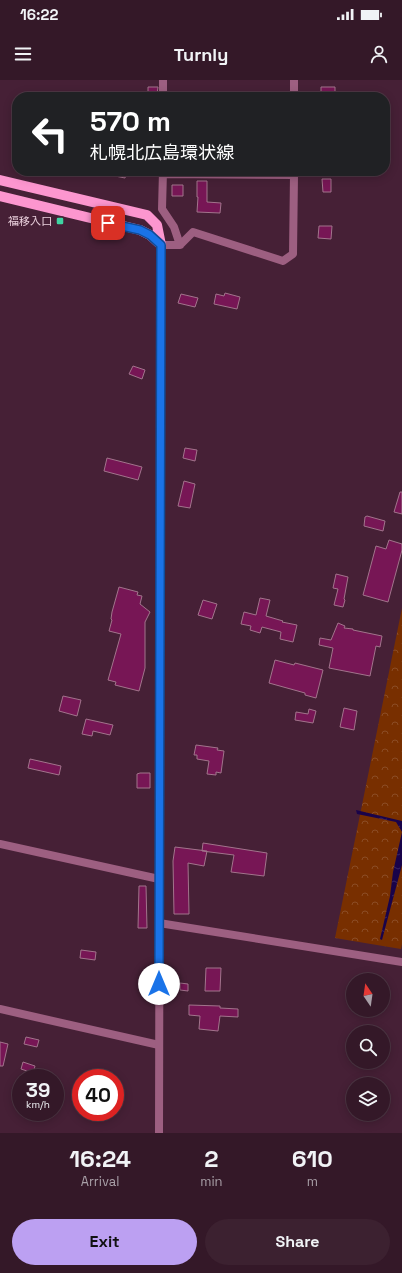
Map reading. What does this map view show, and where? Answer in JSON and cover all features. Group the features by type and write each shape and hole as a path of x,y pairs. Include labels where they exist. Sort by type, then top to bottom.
{"main road":[{"path":"0,180 146,215 157,225 161,245"},
{"path":"0,196 140,230 150,235 161,245"}],"street":[{"path":"163,80 163,92"},
{"path":"294,80 294,92"},
{"path":"163,176 162,209 174,227 180,245"},
{"path":"159,1133 161,245 180,245 193,232 283,261 293,254 294,176"},
{"path":"0,844 160,879"},
{"path":"159,923 402,962"},
{"path":"0,1009 159,1045"}],"green space":[{"path":"402,608 402,944 401,949 335,938"}],"water":[{"path":"356,810 402,821 402,832 396,822 357,814"},
{"path":"402,832 402,865 382,940 380,939"}],"building":[{"path":"148,87 158,87 157,92 148,92"},
{"path":"321,87 335,87 335,92 321,92"},
{"path":"115,176 126,176 125,178"},
{"path":"322,179 331,179 331,192 323,192"},
{"path":"197,181 207,181 207,202 221,203 220,213 197,212"},
{"path":"172,185 183,185 183,196 172,196"},
{"path":"319,226 332,226 331,239 318,238"},
{"path":"225,293 240,297 237,309 214,304 216,294 224,296"},
{"path":"181,294 198,298 195,307 178,303"},
{"path":"133,366 145,370 142,379 129,374"},
{"path":"185,448 197,450 195,461 183,458"},
{"path":"107,458 142,467 138,480 104,471"},
{"path":"184,481 195,484 190,508 178,506"},
{"path":"400,492 402,492 402,514 394,512"},
{"path":"367,516 385,521 383,531 364,526 365,517"},
{"path":"389,540 402,544 402,550 388,602 363,595 376,546 386,549"},
{"path":"336,574 348,577 343,607 334,605 338,589 333,588"},
{"path":"119,587 138,592 137,595 142,596 140,604 150,612 145,622 145,668 139,691 115,685 116,682 108,680 121,634 109,631 112,620 112,612"},
{"path":"260,598 270,600 266,616 283,621 282,622 297,625 293,642 280,639 281,632 262,627 260,633 250,630 251,626 241,624 244,612 256,615"},
{"path":"203,600 217,604 212,619 198,615"},
{"path":"338,623 345,626 344,628 382,636 380,647 376,646 370,676 329,668 333,648 319,645 320,638 331,640"},
{"path":"275,660 323,670 316,698 305,695 305,693 269,683"},
{"path":"63,696 81,700 77,716 59,711"},
{"path":"344,708 357,711 354,730 340,727"},
{"path":"309,709 316,711 313,723 295,720 296,712 308,714"},
{"path":"86,719 113,725 110,735 93,731 92,736 82,734"},
{"path":"196,745 218,748 217,750 224,751 221,773 216,772 216,775 207,774 209,761 197,759 197,755 194,755"},
{"path":"30,759 61,766 59,775 28,768"},
{"path":"150,773 150,788 137,788 137,774"},
{"path":"203,843 267,853 264,876 231,872 234,855 202,851"},
{"path":"175,847 207,851 204,866 188,863 189,914 174,914 173,861"},
{"path":"139,886 146,886 147,928 138,928"},
{"path":"81,950 96,952 95,960 80,958"},
{"path":"206,968 221,968 220,991 205,991"},
{"path":"180,983 188,984 188,991 180,990"},
{"path":"189,1005 220,1006 220,1008 238,1009 238,1017 220,1016 218,1031 199,1029 200,1016 189,1015"},
{"path":"26,1037 39,1040 37,1047 24,1044"},
{"path":"0,1042 8,1044 3,1066 0,1066"},
{"path":"23,1062 35,1066 34,1069 21,1069"}],"place":[{"name":"福移入口","path":"60,221"}],"route":[{"path":"108,223 140,230 150,235 161,245 159,984"}]}
